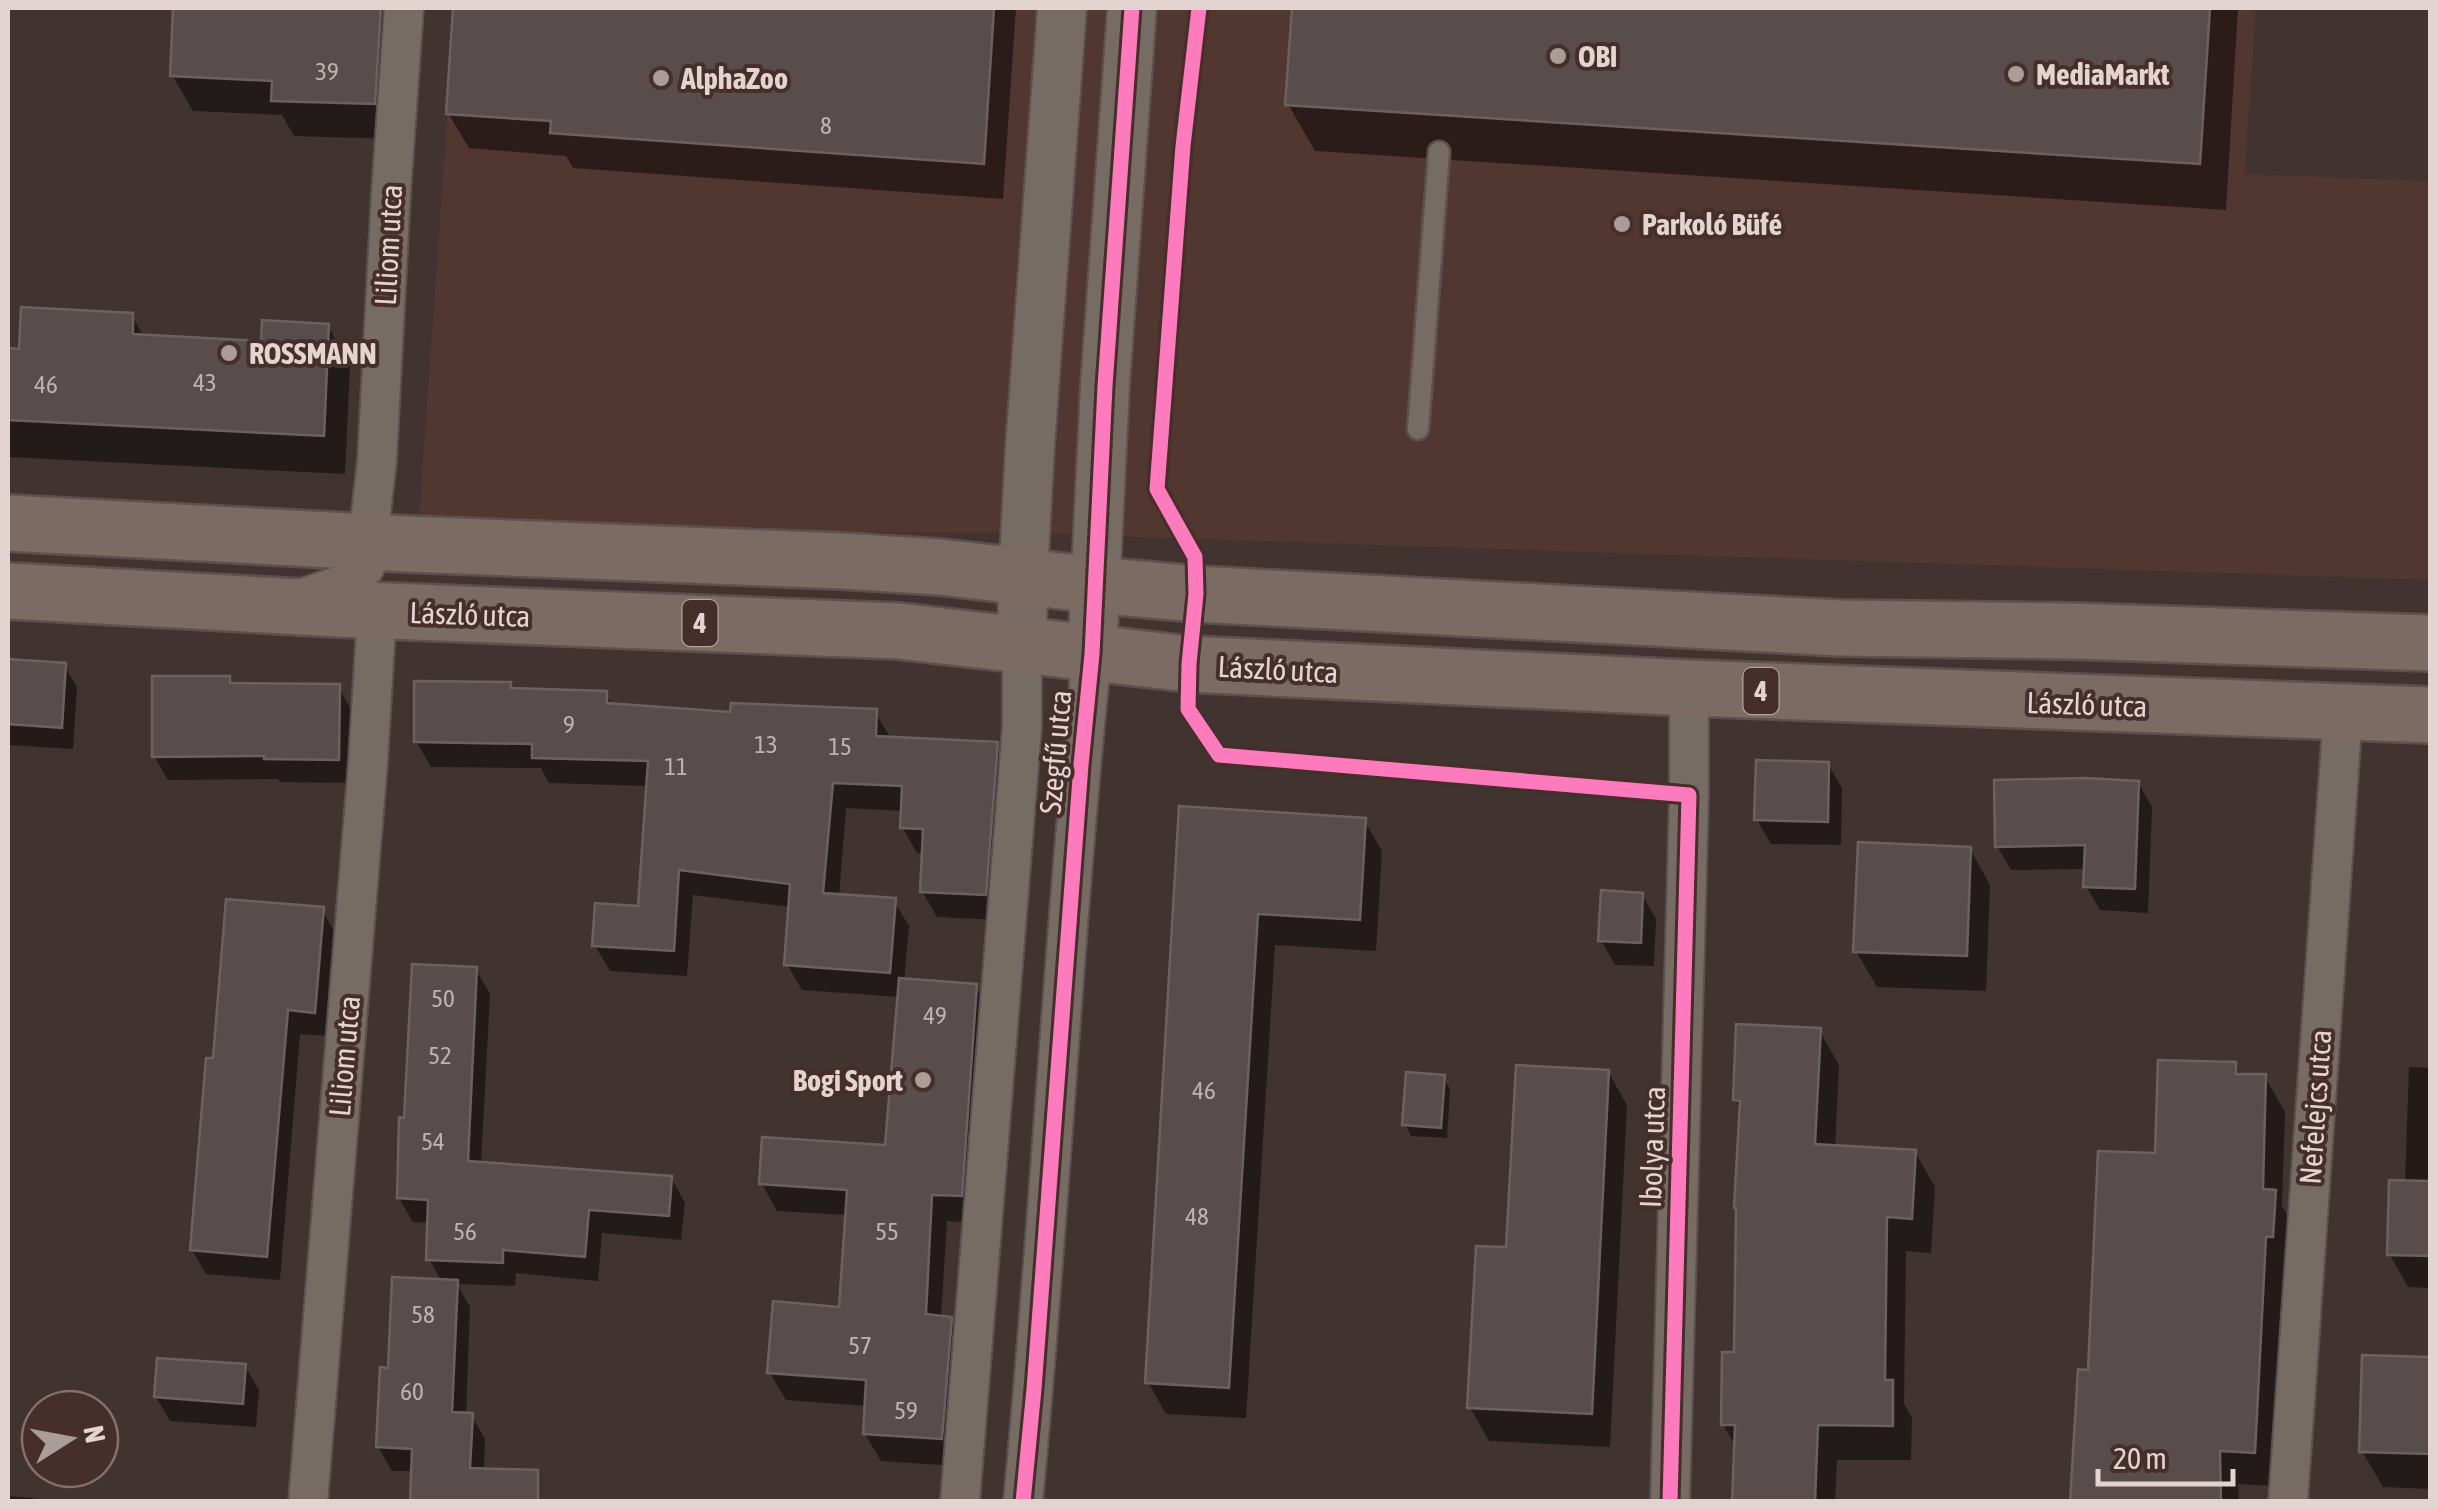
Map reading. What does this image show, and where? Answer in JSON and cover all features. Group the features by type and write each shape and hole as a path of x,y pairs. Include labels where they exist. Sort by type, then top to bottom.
{"main road":[{"name":"4","path":"8,523 842,561 940,567 1196,594 1840,628 2093,631 2430,644"},
{"name":"László utca","path":"8,591 898,631 1189,664 1689,688 2430,715"}],"street":[{"name":"Liliom utca","path":"370,542 404,8"},
{"name":"Szegfű utca","path":"960,1502 1022,727 1023,577 1062,8"},
{"name":"Szegfű utca","path":"1024,1502 1092,654 1105,386 1132,8"},
{"path":"277,605 352,582 365,567 370,542"},
{"name":"Liliom utca","path":"308,1502 378,610"},
{"name":"Ibolya utca","path":"1670,1502 1690,795 1689,688"},
{"name":"Nefelejcs utca","path":"2288,1502 2343,713"}],"lane":[{"path":"1418,429 1439,152"}],"shaded area":[{"path":"455,8 2256,8 2245,174 2430,181 2430,580 1014,533 418,530"}],"building":[{"path":"173,8 381,8 375,104 271,101 272,81 170,76"},
{"path":"453,8 994,8 984,164 550,133 551,121 446,114"},
{"path":"1292,8 2210,8 2200,164 1285,105"},
{"path":"21,307 133,313 133,334 261,341 262,320 329,324 324,436 8,420 8,348 19,349"},
{"path":"8,659 66,663 62,728 8,724"},
{"path":"152,676 230,676 230,683 340,684 339,760 152,757"},
{"path":"414,681 511,682 511,688 607,691 607,703 730,712 731,703 877,709 876,736 998,742 986,895 920,892 923,829 900,828 902,786 833,783 823,893 896,898 890,973 784,965 790,884 679,870 674,951 592,946 595,903 638,906 648,761 532,758 532,744 414,742"},
{"path":"1756,760 1829,762 1828,822 1754,820"},
{"path":"1994,780 2139,781 2135,889 2083,887 2085,845 1995,847"},
{"path":"1179,806 1366,818 1360,920 1258,914 1229,1388 1145,1383"},
{"path":"1858,842 1971,847 1967,956 1853,952"},
{"path":"1601,890 1643,893 1641,943 1598,941"},
{"path":"226,899 324,907 315,1013 288,1010 267,1257 190,1250 206,1058 213,1058"},
{"path":"412,964 477,967 468,1161 672,1176 669,1216 589,1210 585,1257 503,1250 503,1263 426,1260 428,1200 397,1198 399,1117 404,1118"},
{"path":"899,978 977,984 962,1196 932,1195 926,1314 952,1317 942,1439 863,1434 866,1380 767,1373 773,1301 839,1307 847,1190 759,1184 762,1137 885,1145"},
{"path":"1736,1024 1821,1028 1815,1144 1916,1150 1912,1219 1887,1217 1885,1380 1893,1380 1893,1426 1818,1425 1815,1502 1732,1502 1735,1425 1721,1425 1722,1352 1734,1352 1734,1208 1740,1101 1733,1100"},
{"path":"2158,1060 2236,1062 2236,1074 2266,1074 2263,1189 2276,1190 2273,1237 2266,1237 2255,1453 2220,1451 2221,1502 2070,1502 2078,1369 2088,1370 2098,1151 2155,1153"},
{"path":"1516,1065 1609,1070 1592,1414 1467,1408 1476,1246 1506,1247"},
{"path":"1406,1072 1445,1075 1441,1128 1402,1125"},
{"path":"2389,1180 2430,1181 2430,1256 2387,1255"},
{"path":"392,1277 458,1280 452,1412 473,1413 470,1468 538,1470 538,1502 410,1502 412,1449 376,1447 380,1367 388,1368"},
{"path":"2362,1355 2430,1357 2430,1454 2359,1452"},
{"path":"157,1358 246,1364 243,1404 154,1397"}],"cycle path":[{"path":"1023,1502 1092,654 1105,386 1132,8"},
{"path":"1199,8 1183,146 1157,489 1195,557 1188,709 1219,755 1689,795 1670,1502"}],"place":[{"name":"OBI","path":"1558,56"},
{"name":"MediaMarkt","path":"2016,74"},
{"name":"AlphaZoo","path":"661,78"},
{"name":"Parkoló Büfé","path":"1622,224"},
{"name":"ROSSMANN","path":"229,353"},
{"name":"Bogi Sport","path":"923,1080"}]}
